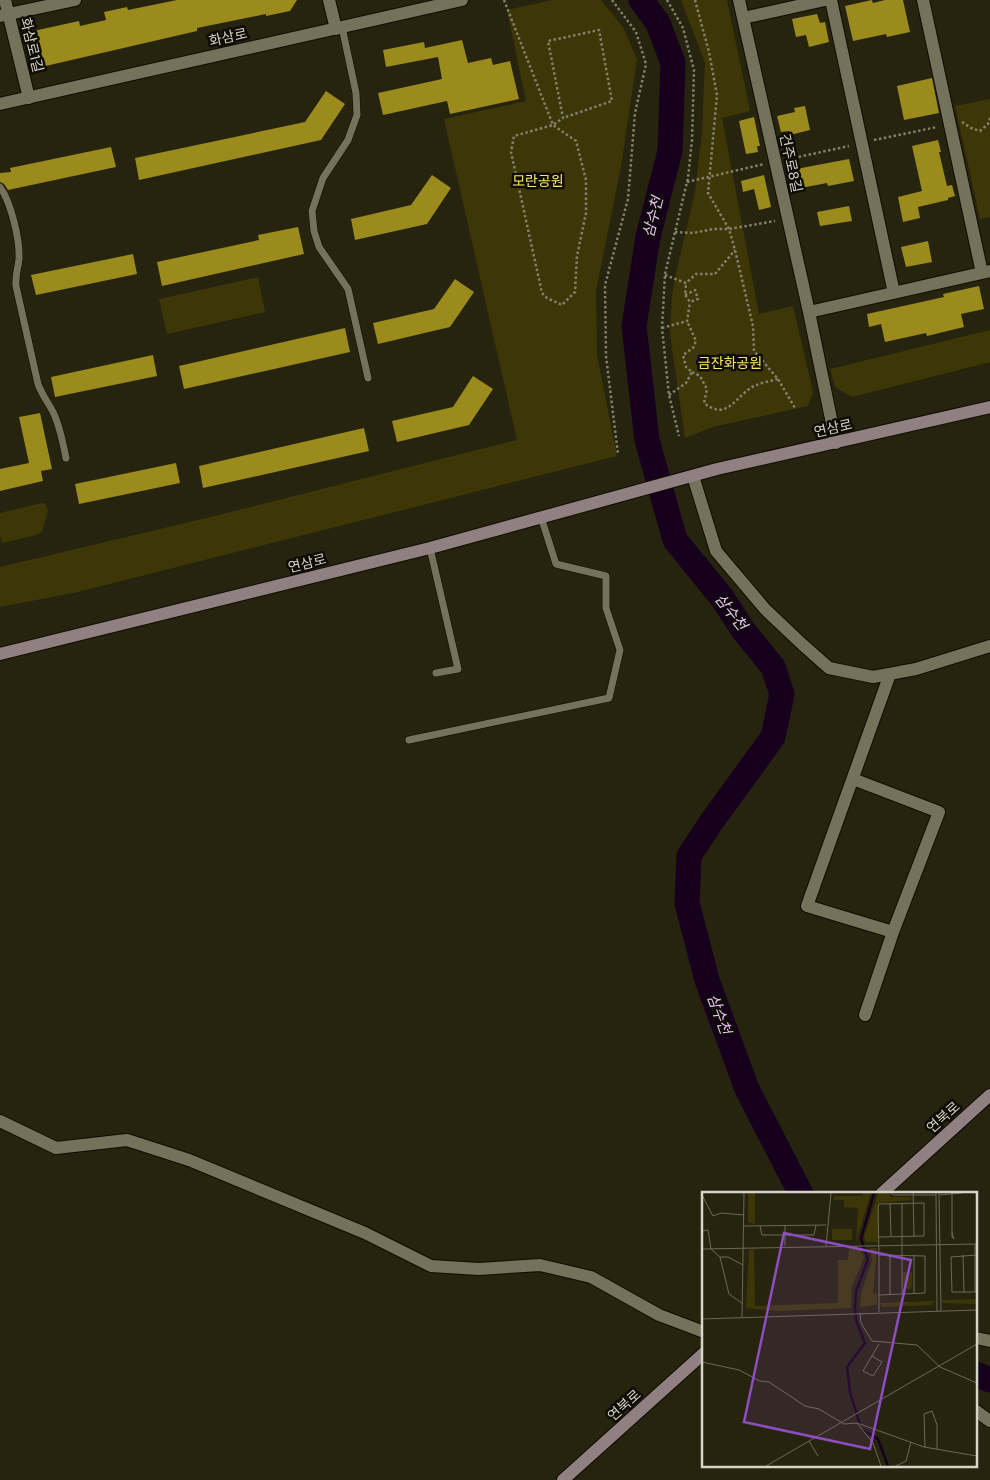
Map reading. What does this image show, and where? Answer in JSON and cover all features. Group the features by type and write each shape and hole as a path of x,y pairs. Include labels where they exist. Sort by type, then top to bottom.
{"main road":[{"name":"연삼로","path":"0,654 430,548 688,477 990,407"},
{"name":"연북로","path":"883,1192 990,1095"},
{"name":"연북로","path":"563,1480 702,1355"}],"street":[{"name":"화삼로1길","path":"5,0 4,15 29,98"},
{"path":"4,15 74,0"},
{"path":"329,0 339,28"},
{"name":"화삼로","path":"0,104 462,0"},
{"name":"건주로8길","path":"739,0 809,312 836,443"},
{"path":"743,18 825,0"},
{"path":"831,0 894,293"},
{"path":"809,312 986,272 950,125 923,0"},
{"path":"688,477 716,550 764,608 829,668 873,677 916,669 990,646"},
{"path":"890,674 807,906 893,932"},
{"path":"853,779 939,812 893,932 865,1016"},
{"path":"0,1121 56,1148 127,1140 189,1160 365,1233 431,1266 480,1269 540,1265 591,1277 659,1315 702,1331"},
{"path":"978,1412 990,1421"}],"lane":[{"path":"339,28 356,93 357,115 348,140 323,178 312,211 314,231 319,247 348,289 368,378"},
{"path":"0,187 6,195 18,242 19,261 15,275 16,286 38,384 42,396 53,411 59,425 66,458"},
{"path":"409,740 609,698 620,650 606,608 606,576 556,564 541,517"},
{"path":"430,548 458,669 436,673"}],"path":[{"path":"504,0 553,125 576,140 586,180 586,213 577,256 575,292 562,305 547,298 542,292 512,152 514,136 553,125 563,118 612,101 599,30 548,40 563,118"},
{"path":"612,0 636,32 646,64 635,113 628,198 605,285 606,356 618,454"},
{"path":"667,0 683,28 694,70 692,140 687,182 665,274 662,328 669,395 679,436"},
{"path":"695,0 709,52 717,95 708,193 729,229 753,326 754,351 778,379 796,408"},
{"path":"687,182 963,122 971,128 980,130 988,124 990,118"},
{"path":"675,232 693,233 713,229 729,229 788,218"},
{"path":"684,295 686,283 696,274 714,274 735,250"},
{"path":"665,274 686,283"},
{"path":"684,295 694,290 698,299 690,302"},
{"path":"684,295 690,302 687,321 696,341 693,348 683,355 686,367 700,376 707,389 704,403 710,408 720,410 734,404 753,387 778,379"},
{"path":"662,328 687,321"},
{"path":"669,395 686,383 692,372"}],"green space":[{"name":"모란공원","path":"552,0 601,0 623,27 637,59 621,167 596,291 597,355 617,456 78,592 0,607 0,567 202,519 517,440 444,119 526,101 507,10"},
{"name":"금잔화공원","path":"681,0 727,0 750,111 722,118 759,314 793,306 813,392 808,406 713,427 685,438 670,334 672,295 695,192 702,133 705,63"},
{"path":"990,99 990,217 980,219 955,106"},
{"path":"258,277 265,312 167,334 159,299"},
{"path":"990,330 990,362 852,397 835,387 830,369"},
{"path":"42,503 46,504 48,511 42,532 2,543 0,513"}],"building":[{"path":"177,0 297,0 290,11 197,28 197,31 37,68 29,32 79,21 80,26 106,20 104,12 127,7 128,10"},
{"path":"872,0 873,3 885,0 903,0 910,32 887,37 886,34 853,41 845,6"},
{"path":"817,14 820,23 825,22 829,42 809,47 806,35 796,37 792,19"},
{"path":"462,40 468,63 491,58 493,65 510,61 519,99 450,114 447,101 383,115 378,93 442,79 438,57 386,67 383,50 424,42 425,48"},
{"path":"932,78 939,113 904,120 897,86"},
{"path":"326,91 345,104 321,140 139,180 135,158 305,122"},
{"path":"805,106 810,130 790,135 789,131 781,132 777,116 795,112 794,108"},
{"path":"754,117 760,146 757,146 758,152 746,154 739,121"},
{"path":"938,140 947,186 952,185 955,196 948,198 948,200 918,207 920,218 903,222 898,197 922,191 912,146"},
{"path":"111,147 116,167 8,190 0,182 0,173 11,172 10,168"},
{"path":"849,159 854,181 828,186 827,183 801,188 800,182 794,183 791,170"},
{"path":"432,175 451,188 427,224 355,240 351,219 411,205"},
{"path":"764,175 771,207 759,210 754,189 743,192 741,181"},
{"path":"849,206 852,221 820,226 817,212"},
{"path":"298,227 304,254 162,286 157,262 259,240 258,235"},
{"path":"928,241 932,262 906,267 901,247"},
{"path":"133,254 137,274 36,295 31,275"},
{"path":"455,279 474,292 450,327 378,344 373,323 434,309"},
{"path":"979,286 984,309 961,314 964,327 927,336 926,333 885,342 881,324 869,327 867,314 944,297 943,294"},
{"path":"345,328 350,352 184,389 179,366"},
{"path":"153,355 157,376 55,397 51,377"},
{"path":"473,376 493,389 469,425 397,442 392,421 453,407"},
{"path":"40,413 52,469 41,471 43,481 0,491 0,469 29,463 19,417"},
{"path":"364,428 369,451 203,488 199,466"},
{"path":"176,463 180,483 79,504 75,484"}],"waterway":[{"name":"삼수천","path":"641,0 658,23 673,63 670,151 648,237 634,326 647,440 675,540 723,599 743,630 773,667 782,694 773,737 689,856 687,903 707,980 747,1089 800,1192"},
{"name":"삼수천","path":"978,1375 990,1380"}]}
